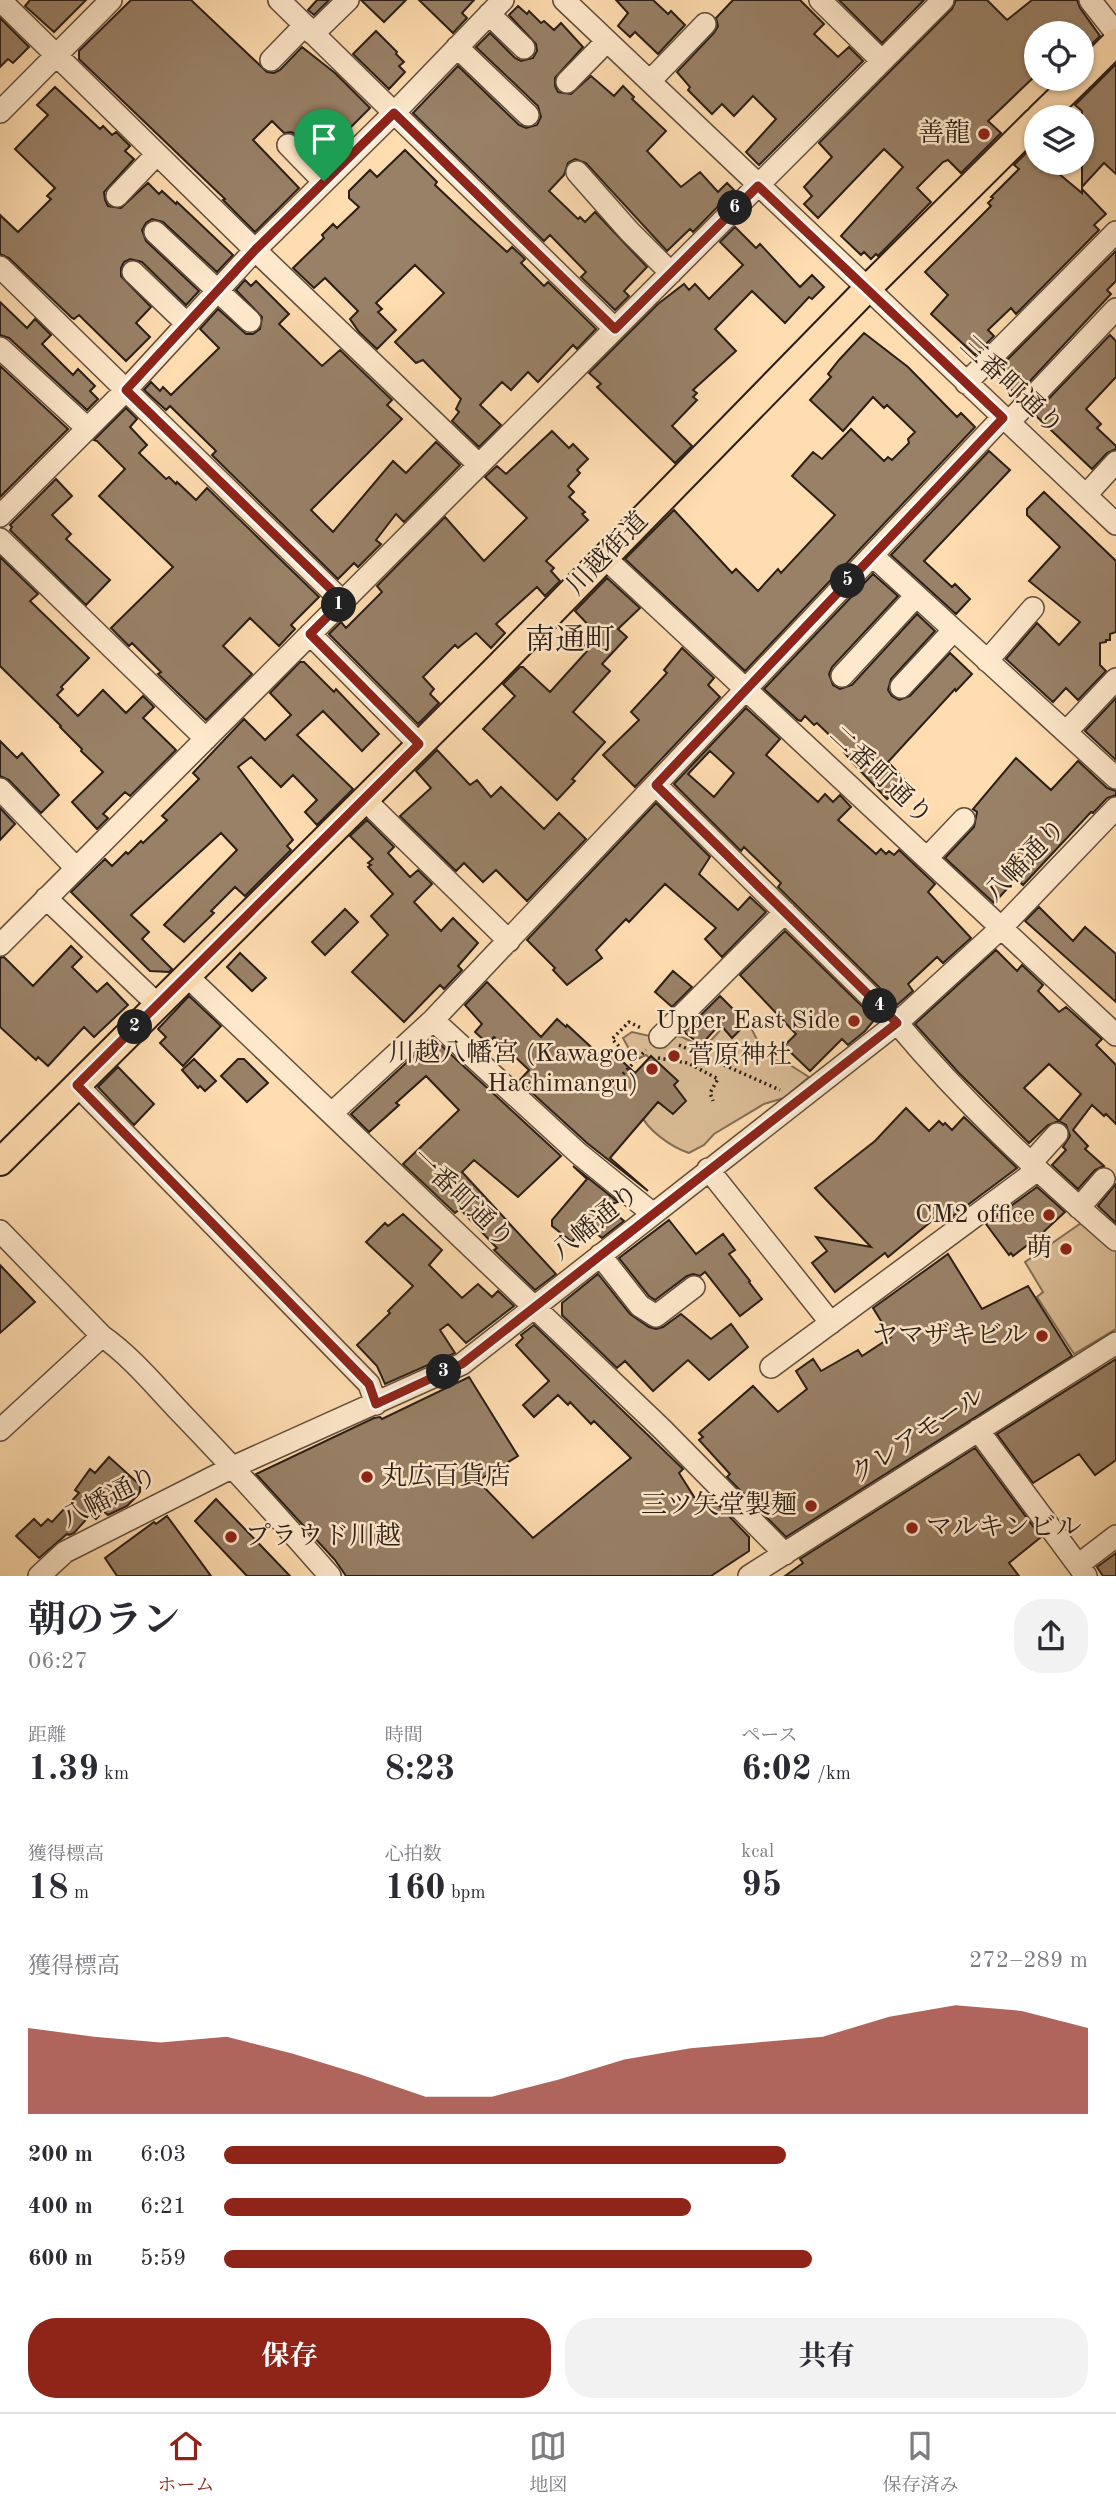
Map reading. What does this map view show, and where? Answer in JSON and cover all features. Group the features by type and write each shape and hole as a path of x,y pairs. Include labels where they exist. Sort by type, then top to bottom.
{"main road":[{"path":"1094,63 1116,42"},
{"path":"1052,105 1066,91"},
{"name":"川越街道","path":"0,1162 419,744 1024,133"}],"street":[{"path":"0,0 479,465"},
{"path":"0,112 111,0"},
{"path":"279,0 615,329"},
{"path":"271,60 348,0"},
{"name":"三番町通り","path":"564,0 1116,524"},
{"path":"820,0 882,61"},
{"path":"0,944 943,0"},
{"path":"1090,0 1116,33"},
{"path":"0,516 126,390 255,250 394,113 496,7 524,48"},
{"path":"650,81 705,24"},
{"path":"567,82 607,41"},
{"path":"457,47 528,116"},
{"path":"288,145 324,181"},
{"path":"117,196 157,154"},
{"path":"577,172 629,231 671,273"},
{"path":"155,232 250,321"},
{"path":"966,383 1116,232"},
{"path":"0,267 343,601"},
{"path":"133,272 187,324"},
{"path":"332,1113 433,1020 873,556 1116,309"},
{"path":"0,348 87,429"},
{"path":"1086,495 1116,462"},
{"path":"0,539 206,738"},
{"path":"873,556 1116,778"},
{"name":"二番町通り","path":"604,557 1116,1035"},
{"path":"842,676 915,597"},
{"path":"987,661 1032,608"},
{"path":"901,687 953,631"},
{"path":"310,634 419,744"},
{"path":"1066,732 1116,678"},
{"path":"656,785 897,1023 928,1060 1033,1168 1116,1240"},
{"path":"0,789 76,869"},
{"path":"364,799 509,941"},
{"name":"八幡通り","path":"39,1576 65,1552 233,1467 462,1364 897,1023 1001,928 1116,808"},
{"path":"927,858 964,819"},
{"path":"46,898 157,1004"},
{"path":"654,1048 785,912"},
{"name":"一番町通り","path":"186,975 662,1429 785,1554"},
{"path":"433,1020 588,1162 652,1213"},
{"path":"77,1085 369,1384 376,1404"},
{"path":"771,1367 1033,1168 1057,1134"},
{"path":"708,1169 831,1323"},
{"path":"1079,1208 1104,1179"},
{"path":"0,1231 102,1336 120,1348 233,1467 330,1576"},
{"path":"600,1255 640,1306 656,1316 694,1287"},
{"path":"0,1430 102,1336"},
{"name":"クレアモール","path":"749,1576 1116,1343"},
{"path":"978,1430 1082,1570 1116,1536"}],"path":[{"path":"634,1062 612,1039 629,1022 654,1048 718,1079 710,1093 713,1101"},
{"path":"624,1074 634,1062 654,1048"},
{"path":"654,1048 783,1091 797,1100"}],"shaded area":[{"path":"734,1015 747,1020 766,1057 790,1065 809,1077 784,1098 764,1104 714,1134 704,1145 689,1153 660,1137 643,1119 640,1113 659,1066 646,1055 635,1060 623,1038 632,1032 654,1037 667,1034 682,1037 703,1047"},
{"path":"1084,1221 1116,1250 1116,1329 1074,1354 1037,1297 1043,1292 1025,1262"}],"building":[{"path":"30,0 86,0 54,32 25,6"},
{"path":"131,0 191,0 267,72 280,70 302,47 335,73 370,108 330,148 332,150 321,161 297,135 284,133 272,121 253,140 299,188 255,232 223,200 225,199 79,59 79,51"},
{"path":"317,0 329,0 314,15 308,10"},
{"path":"361,0 406,0 384,22"},
{"path":"419,0 474,0 462,13 467,18 453,33"},
{"path":"616,0 653,0 668,14 671,11 685,25 658,54 635,32 630,37 618,26 628,13"},
{"path":"733,0 800,0 824,24 814,34 838,57 849,47 863,61 759,165 746,152 776,119 753,96 734,116 722,104 712,114 688,90 690,87 677,72 714,33 718,26 716,18"},
{"path":"839,0 924,0 882,43"},
{"path":"956,0 987,0 1007,20 1032,0 1077,0 1089,21 1024,21 1024,86 988,121 1001,133 961,173 948,160 943,162 917,188 931,202 878,256 876,254 871,259 864,252 861,255 841,236 903,167 884,149 818,218 804,204 812,196 804,187 832,157 819,143 952,9"},
{"path":"518,6 554,30 561,23 583,47 555,78 558,92 571,94 591,76 614,96 623,86 634,97 632,99 666,131 647,151 681,187 700,172 718,192 727,183 734,190 693,232 690,229 667,251 586,163 575,159 568,163 564,175 549,191 578,219 580,217 585,222 595,212 647,267 624,291 629,296 615,310 581,277 586,272 550,235 544,241 413,113 458,66 519,125 526,128 537,125 541,117 538,106 476,47 490,33 515,58 521,61 533,58 537,51 536,44 509,15"},
{"path":"0,18 29,47 13,63 8,59 0,67"},
{"path":"1094,28 1100,36 1094,42"},
{"path":"376,31 404,62 399,66 405,72 389,89 353,54"},
{"path":"1116,64 1116,174 1104,163 1094,174 1094,105 1075,105 1089,91 1094,91 1094,86"},
{"path":"55,87 100,129 103,126 112,135 116,132 130,146 125,151 134,159 104,192 108,206 121,208 148,183 159,194 162,191 176,204 177,202 233,255 217,272 163,222 152,219 146,223 142,230 146,241 199,291 186,305 142,262 130,259 124,262 121,276 151,307 136,323 150,337 126,361 79,315 72,318 9,258 0,254 0,215 18,232 51,199 47,196 55,188 15,149 48,115 37,105"},
{"path":"405,150 437,182 435,185 471,219 507,252 512,247 525,259 521,263 544,286 548,282 596,329 577,349 573,345 538,382 528,372 511,390 502,382 480,405 501,425 479,447 452,421 459,412 456,409 461,399 423,360 416,363 395,342 444,293 415,265 376,303 382,309 378,312 396,330 377,349 350,319 358,311 325,278 314,288 293,268 324,238 322,235 333,224 337,228 359,207 349,198 349,191 370,170 377,177"},
{"path":"1024,155 1024,175 1060,175 1082,193 1082,189 1106,214 1094,225 1099,230 1016,314 1011,308 988,330 994,336 975,355 931,314 948,295 925,272 991,206 988,203 993,198 991,197 1019,169 1014,165"},
{"path":"1082,175 1093,175 1082,187"},
{"path":"735,227 756,248 760,244 800,287 812,275 824,287 812,299 809,297 785,323 752,291 715,329 736,351 693,390 697,393 693,397 697,400 672,426 692,446 675,463 597,387 601,384 589,373 658,304 684,284 689,290 695,284 709,299 743,265 720,242"},
{"path":"1116,251 1116,281 1107,290 1111,294 1017,395 994,373"},
{"path":"245,280 251,286 256,281 289,314 279,324 322,366 340,350 392,400 387,405 402,419 311,510 333,532 393,461 406,473 436,442 460,465 404,522 396,514 376,540 381,544 358,567 354,563 338,579 212,455 216,451 170,406 166,410 144,390 151,382 160,391 163,387 171,395 219,348 200,329 218,309 246,334 253,334 260,329 262,317 236,290"},
{"path":"0,302 27,328 35,319 51,335 42,344 73,375 78,369 95,386 90,391 98,399 87,410 9,338 0,335"},
{"path":"864,333 908,367 957,417 961,413 975,427 745,671 625,559 674,510 732,573 736,569 758,591 778,569 781,573 835,515 792,476 813,452 822,459 851,429 884,461 888,457 892,460 909,443 908,439 915,432 887,405 884,408 873,397 843,431 810,400 831,377 828,374 839,360"},
{"path":"1110,335 1116,341 1116,377 1086,409 1101,424 1097,428 1116,449 1107,453 1092,469 1034,414"},
{"path":"0,366 68,429 0,497"},
{"path":"126,408 137,419 130,427 147,445 139,453 166,479 169,477 176,484 177,482 196,500 207,488 319,597 291,625 295,629 279,646 250,618 223,646 252,674 206,720 158,674 161,672 132,643 129,646 111,628 173,567 99,496 125,469 94,440"},
{"path":"552,431 569,448 573,444 588,459 577,470 580,473 568,486 574,492 569,497 585,512 582,514 588,520 546,561 554,568 551,571 560,581 545,596 537,587 496,624 505,633 491,648 476,633 458,648 455,645 423,677 434,689 430,694 439,703 418,724 329,634 341,622 346,628 382,592 377,586 445,517 484,561 527,518 485,477 497,466 506,474"},
{"path":"989,451 1010,470 924,561 952,587 955,584 970,599 956,614 891,555"},
{"path":"56,479 72,496 52,515 71,534 66,539 110,580 86,605 10,530 10,525"},
{"path":"1044,492 1116,561 1116,632 1110,634 1110,640 1100,643 1100,665 1106,671 1078,700 1066,688 1053,702 1006,659 1037,623 1059,645 1080,622 1029,581 1060,547 1027,515 1027,509"},
{"path":"0,557 38,594 30,601 89,658 61,687 63,689 57,695 78,716 103,690 126,713 143,696 154,707 143,718 176,750 130,796 125,792 103,814 108,818 97,829 72,802 103,772 0,666"},
{"path":"873,574 898,596 832,667 829,674 833,685 840,689 852,685 917,614 935,631 891,679 888,690 892,696 899,700 910,696 950,653 972,674 888,762 906,781 887,799 852,762 845,750 817,723 814,725 805,716 801,721 798,720 764,689"},
{"path":"607,578 640,608 618,629 627,637 602,664 610,671 573,712 605,742 557,800 483,729 515,696 503,684 520,667 550,692 588,650 584,646 596,633 575,611"},
{"path":"682,648 714,678 708,685 720,697 635,787 603,755 639,720 631,712 667,673 664,670"},
{"path":"300,662 304,662 334,692 336,689 379,734 362,751 323,711 297,735 353,789 317,825 305,812 317,800 293,775 281,787 251,757 238,767 293,840 287,846 291,850 245,896 235,887 211,911 214,913 184,942 164,925 237,850 221,833 131,915 149,932 142,939 172,969 169,972 150,971 71,892 105,859 112,866 126,852 128,854 141,841 143,843 167,820 162,816 199,779 193,773 244,719 265,740 291,715 270,693"},
{"path":"1116,698 1116,760 1085,731"},
{"path":"746,708 780,739 766,755 818,802 825,794 833,802 840,795 851,807 838,820 876,854 881,849 886,854 889,851 894,855 899,850 935,884 928,892 971,938 943,963 937,957 908,984 913,991 897,1005 778,887 781,883 744,847 741,851 674,784","holes":["710,751 734,773 714,797 688,774"]},
{"path":"0,741 17,758 22,753 59,795 41,813 9,780 0,776"},
{"path":"437,750 470,785 477,780 491,797 501,787 544,829 559,813 586,839 527,901 496,870 483,882 464,863 456,871 400,816 431,788 416,771"},
{"path":"1016,758 1051,790 1078,761 1107,788 1116,791 1116,795 1107,798 1091,812 1023,885 1016,879 994,903 945,858 974,827 977,812 973,809"},
{"path":"656,803 710,857 699,874 738,910 750,897 766,912 722,957 705,939 716,928 665,884 629,922 626,919 596,950 602,958 567,985 553,970 555,968 527,940"},
{"path":"0,808 15,824 0,840"},
{"path":"367,820 394,847 388,853 410,877 418,870 432,884 414,902 441,931 453,918 478,943 458,966 462,970 444,989 440,985 404,1022 352,972 388,935 371,916 393,894 368,867 371,865 368,863 373,859 350,836"},
{"path":"1039,907 1073,941 1085,927 1116,954 1116,1002 1025,921"},
{"path":"345,909 358,922 325,955 312,942"},
{"path":"785,931 875,1019 848,1045 842,1039 810,1071 784,1046 796,1034 740,975"},
{"path":"71,946 82,957 72,967 97,992 107,983 128,1005 94,1037 84,1027 48,1066 38,1057 36,1060 0,1027 0,958 4,957 33,986"},
{"path":"996,950 1017,971 1022,965 1043,985 1038,991 1059,1012 1066,1007 1102,1039 1096,1045 1116,1065 1116,1124 1092,1105 1073,1130 1088,1146 1085,1149 1104,1166 1095,1170 1078,1189 1052,1165 1066,1150 1063,1147 1070,1136 1066,1125 1059,1121 1048,1125 1029,1143 958,1072 915,1024","holes":["1049,1064 1081,1094 1059,1121 1024,1088"]},
{"path":"240,953 266,978 252,991 227,967"},
{"path":"673,971 692,987 672,1007 655,992"},
{"path":"487,982 541,1037 557,1019 602,1057 609,1049 635,1073 651,1056 678,1081 674,1085 686,1101 673,1114 658,1102 610,1158 648,1191 587,1143 519,1081 529,1070 494,1037 488,1044 475,1032 482,1024 465,1005"},
{"path":"189,996 221,1026 183,1066 160,1043 166,1037 158,1029"},
{"path":"720,996 747,1023 732,1038 720,1024 701,1045 684,1032"},
{"path":"433,1038 561,1156 518,1197 474,1160 462,1172 556,1274 535,1290 494,1250 497,1248 460,1209 455,1213 403,1164 459,1110 426,1076 369,1132 351,1114"},
{"path":"194,1059 216,1081 205,1091 200,1086 198,1088 182,1070"},
{"path":"238,1059 244,1059 268,1083 247,1102 221,1076"},
{"path":"118,1067 154,1104 134,1125 98,1087"},
{"path":"906,1108 929,1131 939,1121 952,1130 964,1117 1017,1168 945,1222 939,1215 888,1257 885,1253 835,1292 812,1263 827,1251 816,1237 871,1247 815,1188 875,1141"},
{"path":"573,1166 618,1202 606,1206 624,1221 602,1238 586,1225 572,1242 552,1226 552,1220 587,1179"},
{"path":"1116,1184 1116,1223 1098,1206"},
{"path":"1037,1187 1065,1212 1038,1237 1013,1256 1011,1253 1009,1255 986,1224"},
{"path":"403,1214 442,1250 429,1265 462,1298 478,1284 492,1297 498,1291 514,1306 466,1343 448,1324 440,1330 455,1353 385,1384 377,1366 357,1345 413,1286 366,1242 385,1223 388,1226"},
{"path":"669,1220 696,1254 723,1234 735,1250 729,1254 762,1299 740,1316 705,1272 700,1276 687,1276 655,1300 649,1296 619,1258"},
{"path":"948,1254 982,1309 1028,1286 1072,1356 786,1537 727,1477 730,1474 699,1440 703,1437 699,1433 753,1386 778,1412 807,1389 796,1371 813,1359 821,1371 858,1350 862,1356 891,1337 873,1308"},
{"path":"0,1265 35,1302 0,1333"},
{"path":"598,1274 630,1314 649,1327 663,1327 681,1314 711,1339 731,1324 748,1347 709,1380 688,1360 653,1391 625,1361 617,1368 562,1315 562,1303"},
{"path":"534,1325 683,1469 679,1473 698,1503 709,1495 749,1537 749,1551 711,1576 346,1576 335,1560 256,1474 374,1418 382,1419 469,1377 518,1456 478,1481 533,1538 631,1458 594,1421 591,1424 570,1402 568,1405 558,1395 534,1417 523,1405 549,1381 516,1345 523,1338 521,1335"},
{"path":"1116,1359 1116,1460 1095,1475 1079,1454 1033,1483 997,1434"},
{"path":"975,1448 1041,1537 1009,1563 1019,1576 785,1576 803,1563 800,1559"},
{"path":"109,1457 140,1485 140,1492 127,1506 108,1515 103,1511 96,1519 91,1514 74,1533 67,1534 39,1558 16,1536 34,1519 41,1526 48,1519 52,1522 79,1493 75,1490 90,1469 95,1473"},
{"name":"プラウド川越","path":"216,1499 290,1576 247,1576 195,1521"},
{"path":"167,1516 211,1576 117,1576 105,1558 154,1522 156,1524"},
{"path":"1116,1553 1116,1576 1103,1576 1097,1567"}],"place":[{"name":"善龍","path":"984,134"},
{"name":"Upper East Side","path":"854,1021"},
{"name":"菅原神社","path":"674,1056"},
{"name":"川越八幡宮 (Kawagoe Hachimangu)","path":"652,1069"},
{"name":"CM2 office","path":"1049,1215"},
{"name":"萌","path":"1066,1249"},
{"name":"ヤマザキビル","path":"1042,1336"},
{"name":"丸広百貨店","path":"367,1477"},
{"name":"三ツ矢堂製麺","path":"811,1506"},
{"name":"マルキンビル","path":"912,1528"},
{"name":"プラウド川越","path":"231,1537"}],"district":[{"name":"南通町","path":"570,641"}],"route":[{"path":"394,113 615,329 758,186 1003,418 656,785 897,1023 462,1364 376,1404 369,1384 77,1085 419,744 310,634 343,601 126,390 255,250 324,181 394,113"}]}
